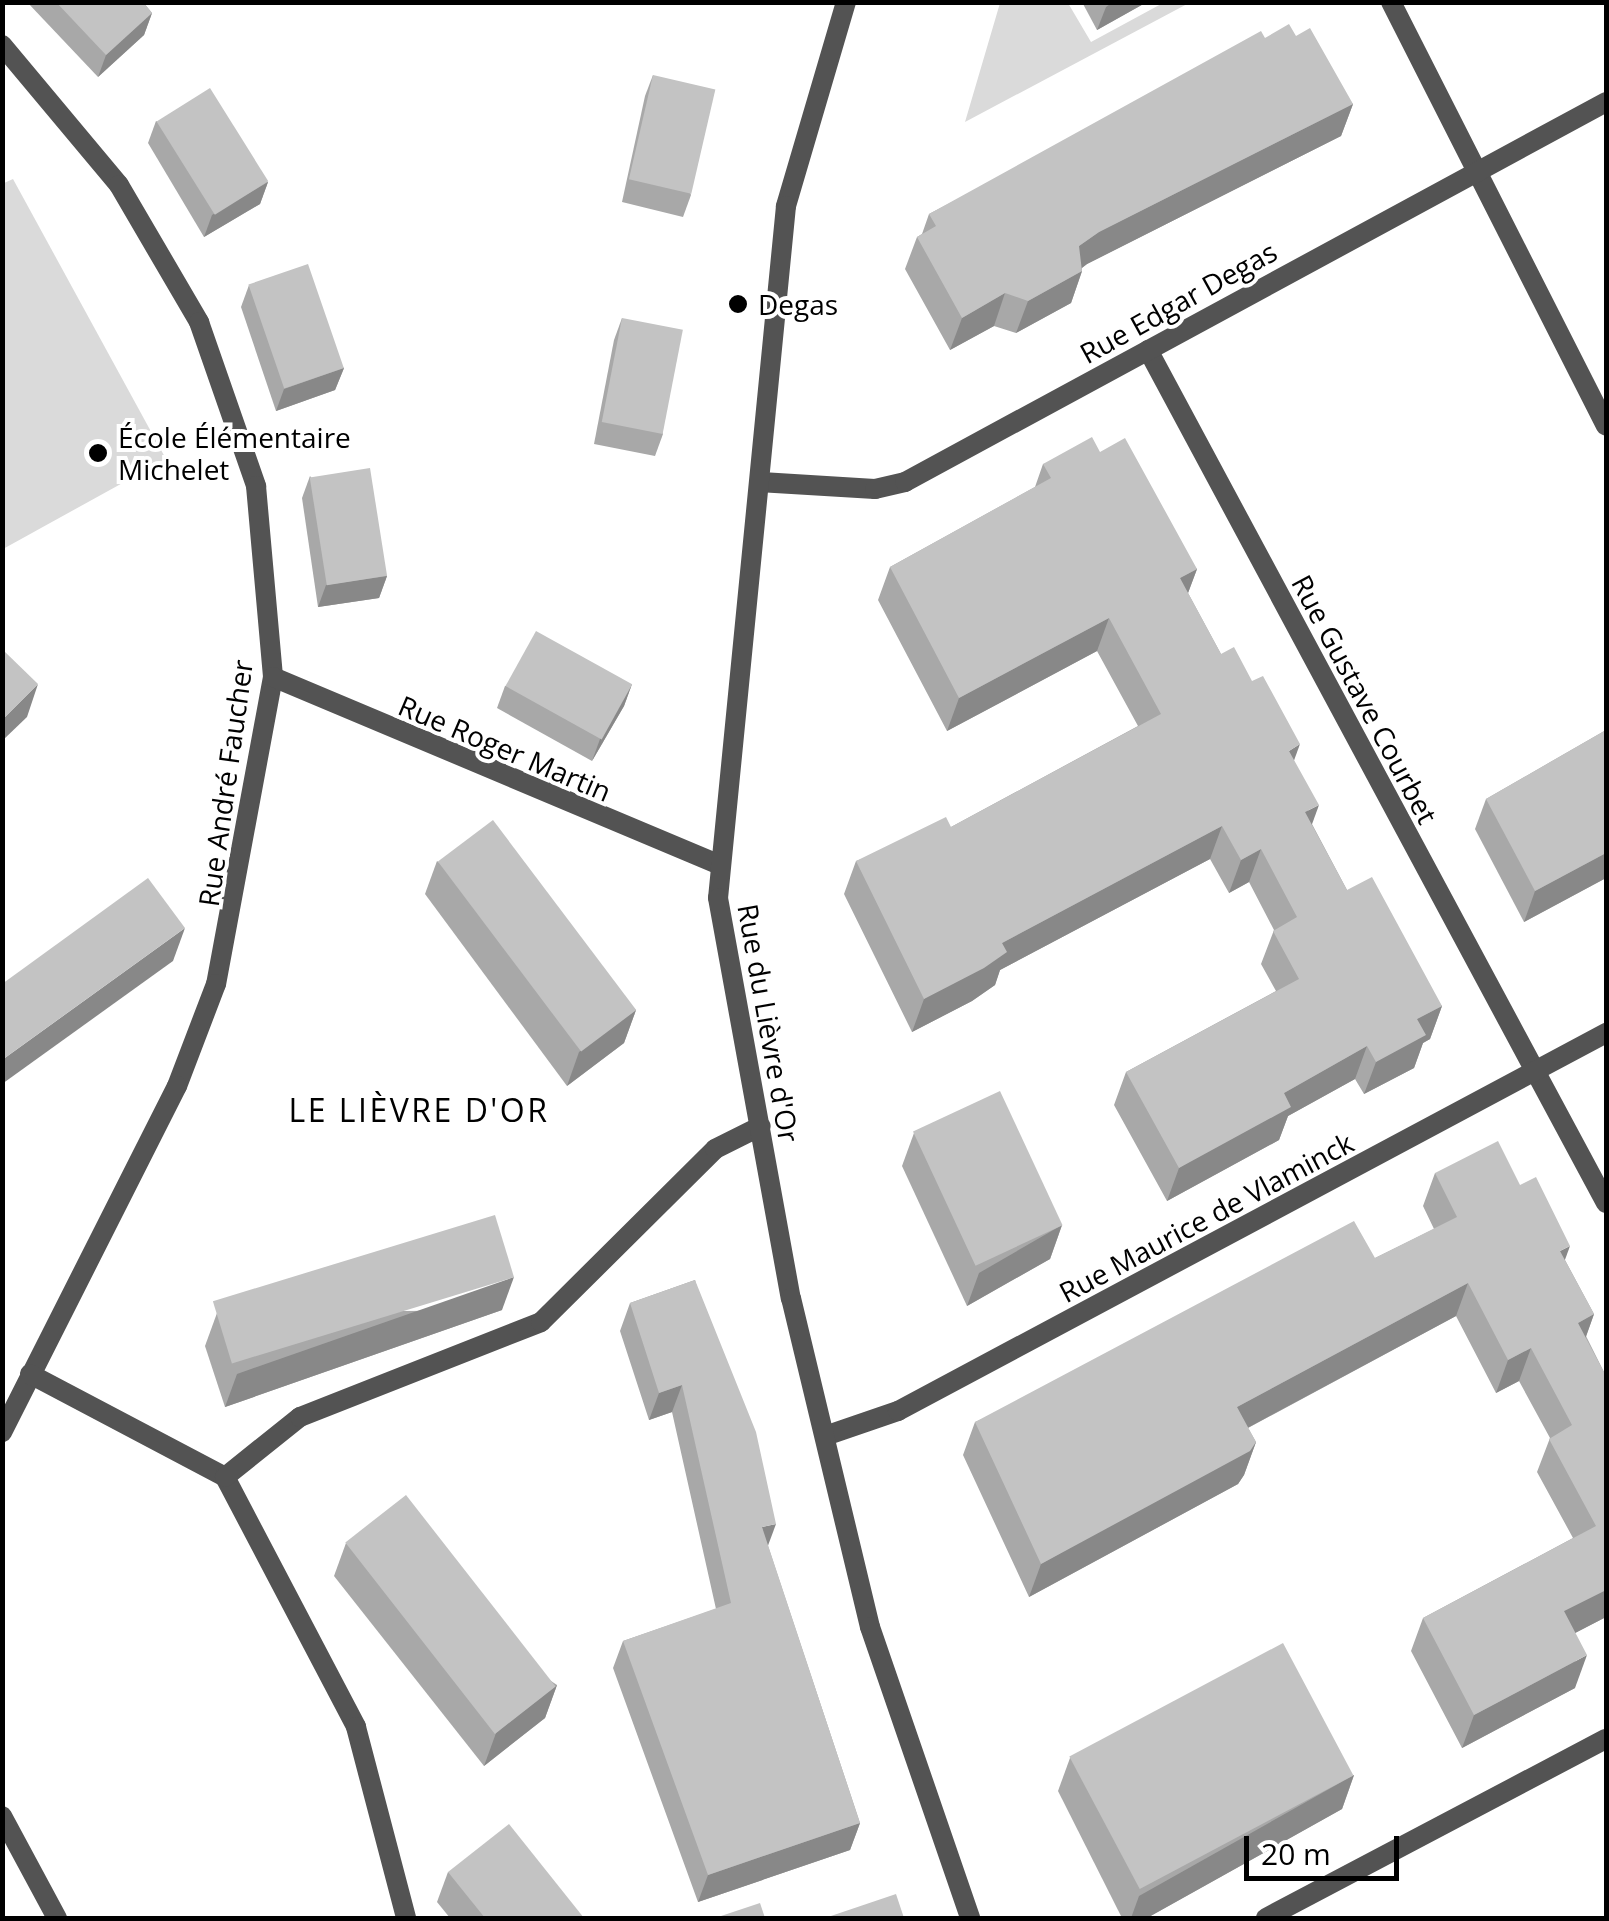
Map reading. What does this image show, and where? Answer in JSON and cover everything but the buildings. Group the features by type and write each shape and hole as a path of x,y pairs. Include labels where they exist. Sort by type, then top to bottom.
{"street":[{"name":"Rue du Lièvre d'Or","path":"846,2 786,206 718,864 760,1126 870,1627 970,1918"},
{"path":"1392,2 1606,426"},
{"name":"Rue André Faucher","path":"2,44 119,185 206,337 256,486 273,677 216,984 128,1187 2,1432"},
{"name":"Rue Edgar Degas","path":"760,482 892,486 1606,102"},
{"name":"Rue Gustave Courbet","path":"1148,350 1606,1203"},
{"name":"Rue Roger Martin","path":"273,677 718,864"},
{"name":"Rue Maurice de Vlaminck","path":"825,1436 898,1411 1534,1074 1606,1032"},
{"path":"225,1477 300,1417 540,1322 714,1149 760,1126"},
{"path":"30,1374 225,1477 356,1727 406,1918"},
{"path":"1266,1918 1606,1740"},
{"path":"2,1816 58,1918"}],"shaded area":[{"path":"1000,3 1068,3 1091,42 1163,3 1189,3 965,122"},
{"path":"13,179 166,459 3,549 2,184"}],"place":[{"name":"Degas","path":"738,304"},
{"name":"École Élémentaire Michelet","path":"98,453"}],"district":[{"name":"LE LIÈVRE D'OR","path":"419,1110"}]}
